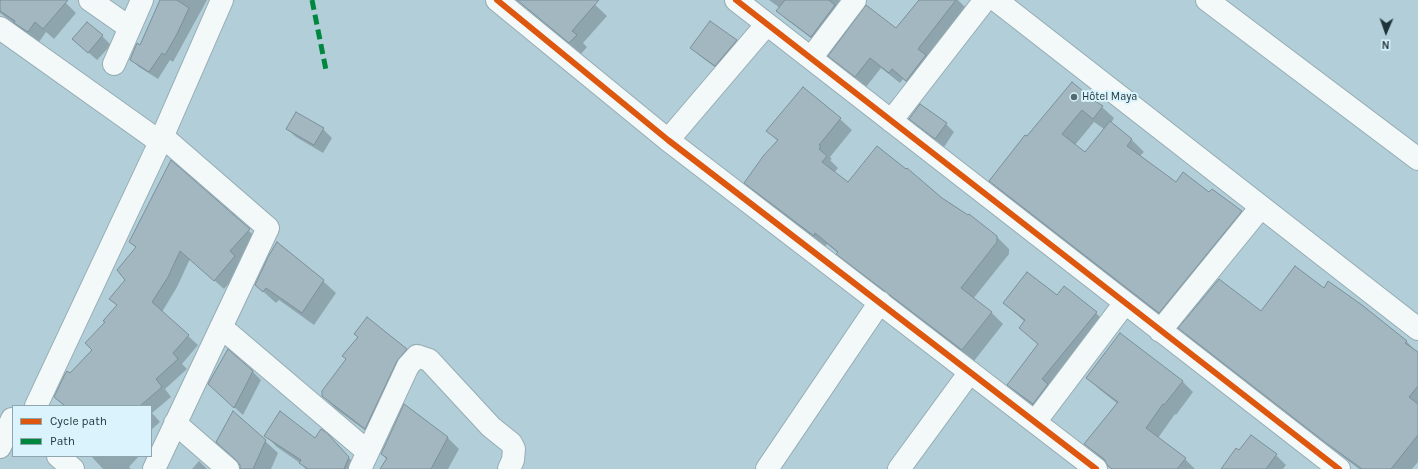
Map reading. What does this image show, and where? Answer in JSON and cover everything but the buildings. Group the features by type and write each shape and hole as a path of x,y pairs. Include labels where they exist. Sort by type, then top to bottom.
{"street":[{"path":"90,0 130,28"},
{"path":"114,64 142,0"},
{"path":"36,405 161,139 222,0"},
{"path":"496,0 668,140 1096,469"},
{"path":"736,0 1339,469"},
{"path":"811,58 855,0"},
{"path":"891,121 985,0"},
{"path":"996,0 1418,329"},
{"path":"1207,0 1418,160"},
{"path":"668,140 767,24"},
{"path":"0,28 161,139 268,228 154,469"},
{"path":"1160,330 1262,207"},
{"path":"767,469 880,302"},
{"path":"1035,422 1125,303"},
{"path":"221,327 364,461 408,366 417,356 429,360 491,427 511,443 514,449 513,460 509,469"},
{"path":"899,469 970,372"},
{"path":"0,447 8,416"},
{"path":"175,423 228,469"},
{"path":"59,457 73,469"}],"marked path":[{"path":"312,0 326,70"}],"cycle path":[{"path":"497,0 668,140 1096,469"},
{"path":"736,0 1339,469"}],"place":[{"name":"Hôtel Maya","path":"1074,97"}]}
